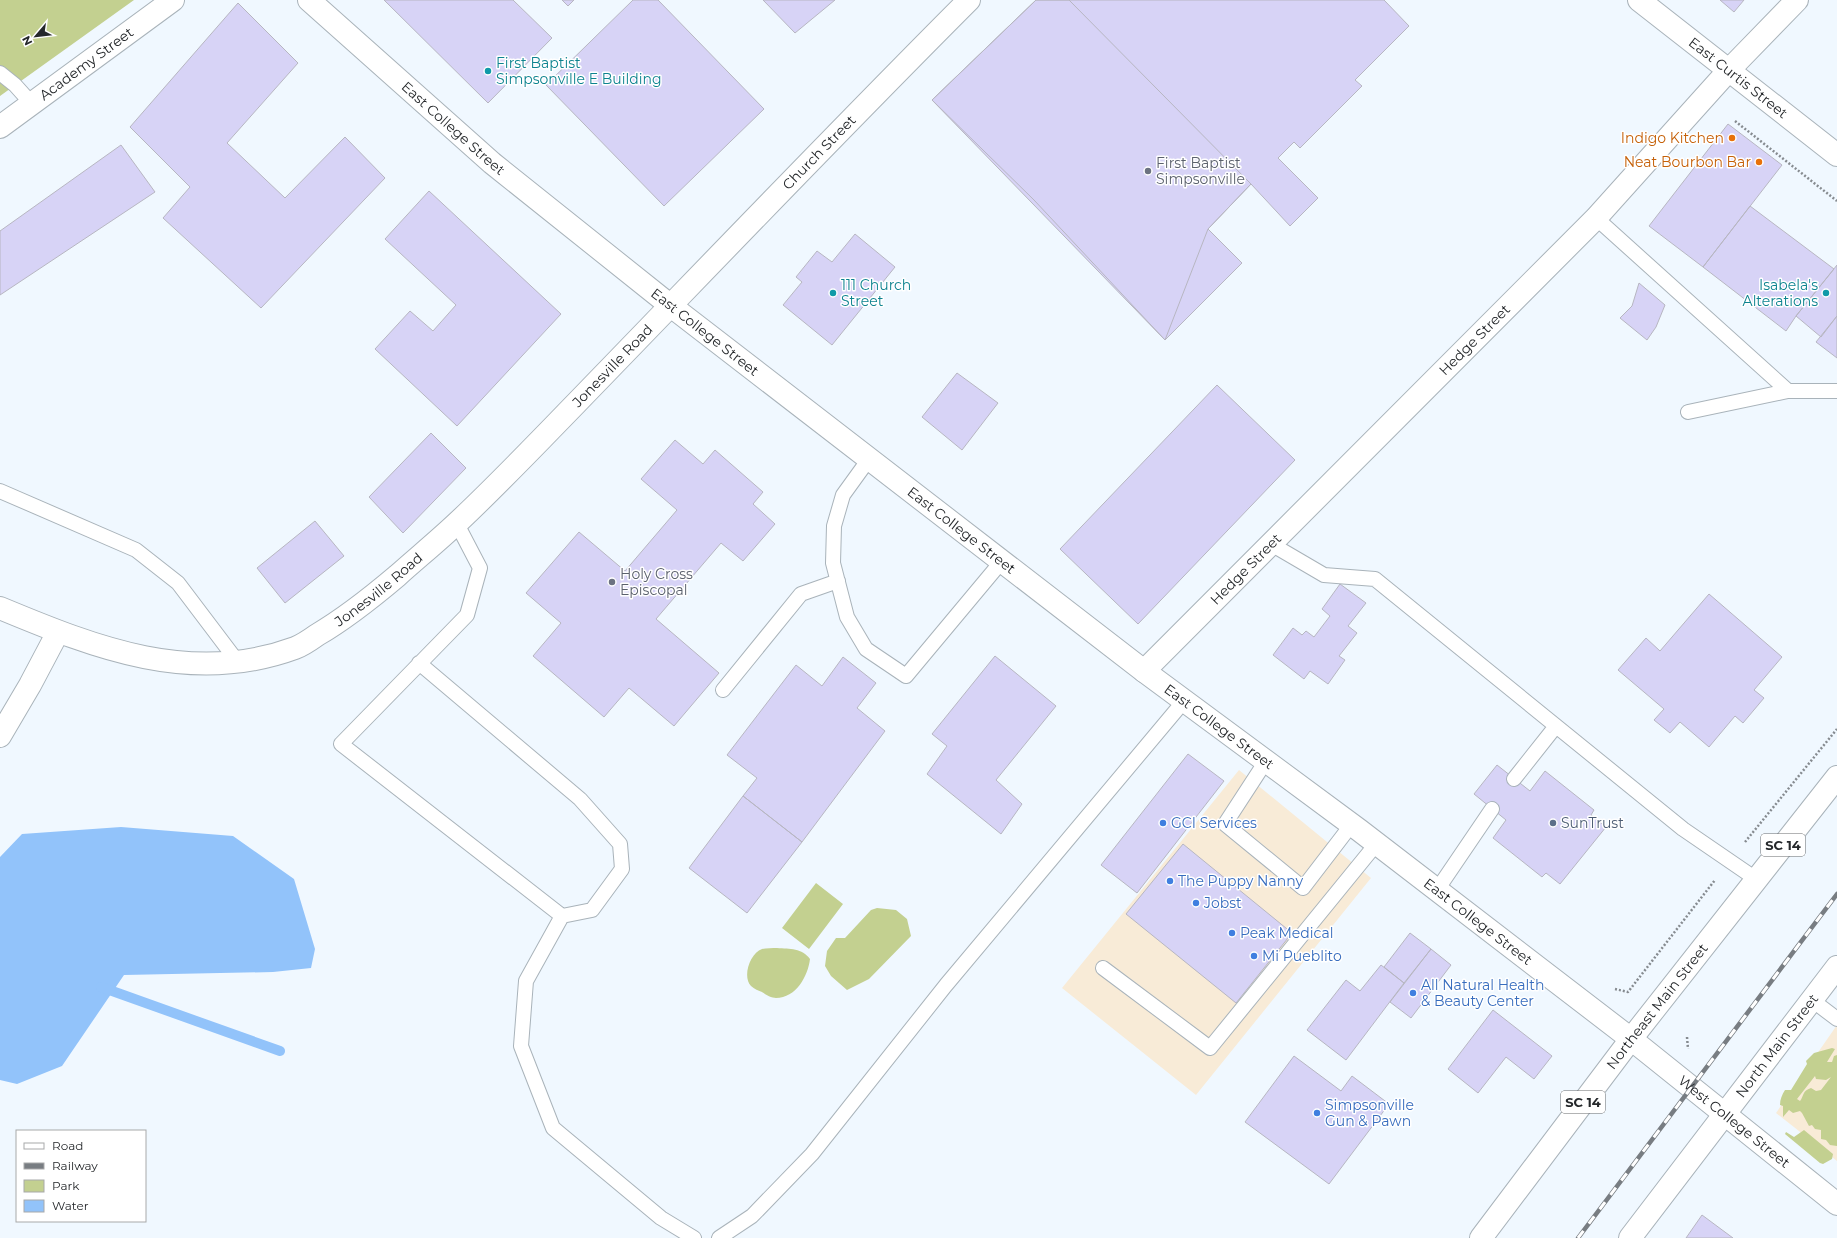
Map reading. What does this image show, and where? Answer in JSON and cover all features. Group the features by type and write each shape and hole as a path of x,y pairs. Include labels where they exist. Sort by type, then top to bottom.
{"street":[{"name":"Academy Street","path":"0,127 173,0"},
{"name":"East College Street","path":"309,0 492,163 671,306 1144,671 1352,824 1631,1038"},
{"name":"Church Street","path":"671,306 870,99 969,0"},
{"name":"East Curtis Street","path":"1639,0 1837,155"},
{"name":"Hedge Street","path":"1144,671 1596,218 1729,70 1797,0"},
{"name":"Jonesville Road","path":"0,608 58,632 118,652 146,659 200,664 262,657 298,647 340,622 368,601 457,524 671,306"},
{"path":"0,736 30,685 58,632"},
{"name":"Northeast Main Street","path":"1481,1238 1631,1038 1837,776"},
{"name":"North Main Street","path":"1630,1238 1837,967"},
{"name":"West College Street","path":"1631,1038 1837,1204"}],"lane":[{"path":"0,73 15,85 32,104"},
{"path":"1596,218 1788,391"},
{"path":"1688,412 1788,391 1837,391"},
{"path":"869,459 843,495 834,526 833,563 847,617 866,649 906,676 1002,561"},
{"path":"0,491 136,550 178,583 237,661"},
{"path":"419,663 580,799 620,844 622,869 592,910 562,916 341,744 419,663 467,615 480,568 457,524"},
{"path":"1271,544 1324,575 1375,580 1683,829 1756,879"},
{"path":"723,690 801,594 838,581"},
{"path":"719,1238 752,1216 812,1154 946,985 1184,701"},
{"path":"1514,779 1556,726"},
{"path":"1266,761 1225,824 1303,888 1352,824"},
{"path":"1438,890 1492,809"},
{"path":"1103,968 1210,1048 1377,843"},
{"path":"562,916 526,981 521,1046 553,1128 661,1218 694,1238"},
{"path":"1812,1000 1837,1019"}],"path":[{"path":"1735,120 1837,201"},
{"path":"1609,988 1628,992 1730,861 1837,729"}],"shaded area":[{"path":"1239,770 1371,878 1196,1095 1062,988"},
{"path":"1837,1025 1837,1161 1776,1113"}],"green space":[{"path":"0,0 134,0 0,96"},
{"path":"816,883 843,904 809,949 782,928"},
{"path":"877,908 896,910 907,919 911,936 869,979 847,990 831,976 825,966 827,951 836,938 845,938 871,910"},
{"path":"777,948 799,951 807,955 810,959 807,972 800,985 789,994 776,998 752,987 748,982 747,971 751,960 758,951 762,949"},
{"path":"1832,1048 1835,1049 1827,1062 1832,1062 1834,1056 1837,1055 1837,1146 1830,1145 1826,1140 1821,1139 1821,1130 1815,1129 1812,1125 1809,1126 1800,1111 1793,1113 1789,1110 1783,1117 1783,1106 1780,1105 1781,1097 1785,1090 1791,1090 1807,1064 1806,1061 1814,1053","holes":["1815,1076 1816,1079 1826,1080 1831,1077 1821,1090 1816,1091 1811,1088 1808,1089 1800,1101 1797,1099"]},
{"path":"1804,1130 1833,1154 1832,1159 1823,1164 1820,1163 1785,1134 1786,1132 1794,1137"}],"water":[{"path":"121,827 233,836 294,879 315,949 311,968 273,972 124,975 62,1066 17,1084 0,1080 0,857 22,834"}],"building":[{"name":"First Baptist Simpsonville E Building","path":"384,0 513,0 552,38 488,103"},
{"path":"562,0 574,0 568,6"},
{"path":"633,0 658,0 764,109 664,206 546,85"},
{"path":"763,0 835,0 795,33"},
{"name":"First Baptist Simpsonville","path":"1036,0 1384,0 1409,26 1355,80 1362,86 1300,148 1294,142 1278,158 1318,198 1290,226 1251,184 1208,229 1242,263 1165,340 1034,200 932,100"},
{"path":"1036,0 1069,0 1251,184 1208,229 1165,340 932,100"},
{"path":"1720,0 1744,0 1734,12"},
{"path":"238,3 298,63 227,143 285,198 345,137 385,178 261,308 163,218 190,187 130,127"},
{"path":"1728,124 1782,165 1703,267 1649,226"},
{"path":"121,145 155,192 0,295 0,231"},
{"path":"429,191 561,314 457,426 375,349 410,311 433,331 456,305 385,239"},
{"path":"1750,206 1834,269 1796,316 1786,331 1703,267"},
{"name":"111 Church Street","path":"855,234 895,267 832,345 783,305 802,282 796,277 817,251 832,262"},
{"name":"Isabela's Alterations","path":"1837,265 1837,316 1821,337 1796,316"},
{"path":"1639,283 1665,305 1656,327 1647,340 1620,318 1632,306"},
{"path":"1837,316 1837,358 1816,342"},
{"path":"957,373 998,403 962,450 922,417"},
{"path":"1217,385 1295,460 1138,624 1060,549"},
{"path":"431,433 466,468 403,533 369,497"},
{"name":"Holy Cross Episcopal","path":"675,440 703,464 715,450 763,492 753,504 775,524 743,561 721,543 656,619 719,673 674,726 629,688 604,717 533,656 561,623 526,593 579,532 625,571 677,510 641,479"},
{"path":"315,521 344,556 285,603 257,568"},
{"path":"1340,584 1366,603 1348,626 1357,633 1339,656 1345,660 1328,684 1310,671 1304,679 1273,655 1293,628 1302,635 1306,631 1314,637 1330,616 1322,609"},
{"path":"1709,594 1782,657 1754,690 1764,698 1743,723 1735,716 1709,747 1680,722 1670,733 1654,720 1664,709 1618,670 1646,638 1660,651"},
{"path":"995,656 1056,706 996,780 1022,804 1001,834 927,774 947,746 932,734"},
{"path":"843,657 876,683 857,708 885,731 802,842 743,796 757,778 727,755 796,665 822,686"},
{"name":"GCI Services","path":"1188,754 1224,781 1137,893 1101,865"},
{"name":"SunTrust","path":"1497,765 1530,791 1545,771 1594,810 1591,815 1606,827 1560,884 1546,873 1542,877 1493,838 1506,820 1474,794"},
{"path":"743,796 802,842 747,913 689,868"},
{"path":"1183,844 1292,933 1236,1003 1126,914"},
{"path":"1410,933 1431,949 1404,983 1384,967"},
{"name":"All Natural Health & Beauty Center","path":"1431,949 1451,965 1411,1018 1390,1002"},
{"path":"1381,965 1404,983 1346,1060 1307,1030 1346,980 1360,991"},
{"path":"1493,1010 1552,1056 1534,1079 1506,1057 1478,1093 1448,1069"},
{"name":"Simpsonville Gun & Pawn","path":"1294,1056 1341,1091 1352,1076 1389,1104 1329,1184 1245,1122"},
{"path":"1702,1215 1733,1238 1686,1238"}],"waterway":[{"path":"101,987 280,1051"}],"railway":[{"path":"1578,1238 1837,894"}],"place":[{"name":"First Baptist Simpsonville E Building","path":"488,71"},
{"name":"Indigo Kitchen","path":"1732,138"},
{"name":"Neat Bourbon Bar","path":"1759,162"},
{"name":"First Baptist Simpsonville","path":"1148,171"},
{"name":"111 Church Street","path":"833,293"},
{"name":"Isabela's Alterations","path":"1826,293"},
{"name":"Holy Cross Episcopal","path":"612,582"},
{"name":"GCI Services","path":"1163,823"},
{"name":"SunTrust","path":"1553,823"},
{"name":"The Puppy Nanny","path":"1170,881"},
{"name":"Jobst","path":"1196,903"},
{"name":"Peak Medical","path":"1232,933"},
{"name":"Mi Pueblito","path":"1254,956"},
{"name":"All Natural Health & Beauty Center","path":"1413,993"},
{"name":"Simpsonville Gun & Pawn","path":"1317,1113"}]}
